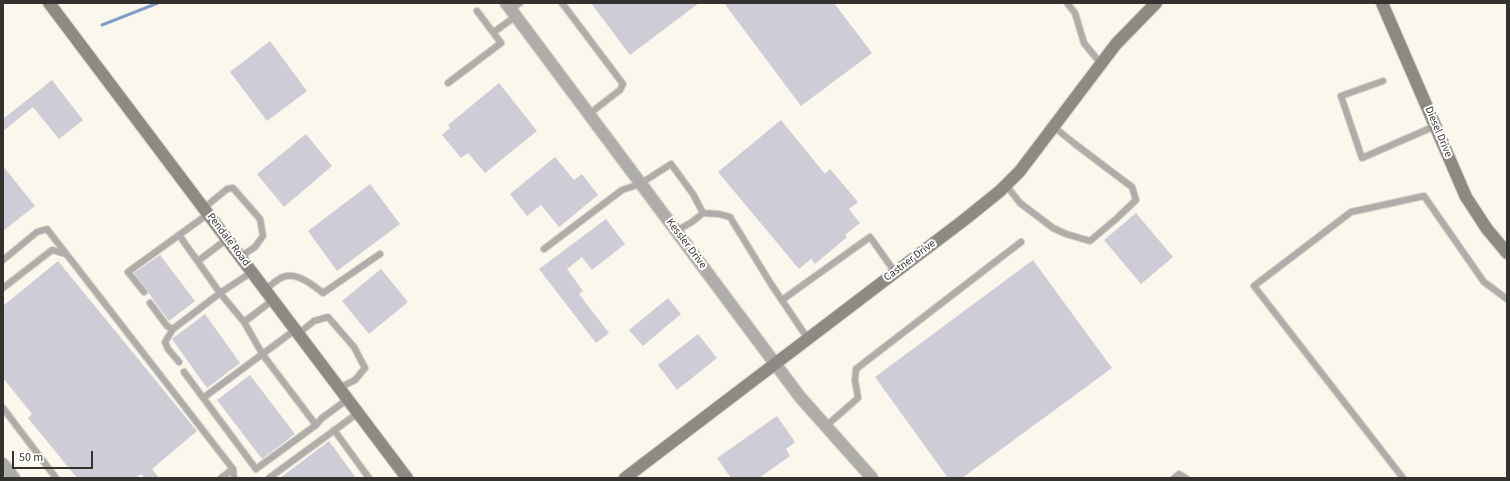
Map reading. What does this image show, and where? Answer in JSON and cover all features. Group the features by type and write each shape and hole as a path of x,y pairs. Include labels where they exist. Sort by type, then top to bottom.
{"street":[{"name":"Pendale Road","path":"50,3 407,478"},
{"name":"Diesel Drive","path":"1382,3 1466,198 1487,229 1507,253"},
{"name":"Castner Drive","path":"625,478 964,220 1006,185 1030,159 1116,44 1152,4"},
{"name":"Kessler Drive","path":"513,8 640,184 800,397 872,478"},
{"path":"3,464 14,478"}],"lane":[{"path":"562,3 623,84 620,90 589,114"},
{"path":"1067,3 1074,13 1084,44 1101,64"},
{"path":"494,32 513,8"},
{"path":"448,83 502,43 477,11"},
{"path":"1383,81 1341,96 1362,158 1435,126"},
{"path":"1006,185 1020,203 1053,228 1066,234 1090,241 1136,200 1132,187 1054,127"},
{"path":"544,249 622,190 640,184 671,164 693,194 703,213"},
{"path":"144,292 128,272 179,235 206,211 227,189 233,188 260,219 263,236 255,247 240,257"},
{"path":"1403,478 1254,286 1351,212 1424,196 1484,282 1507,299"},
{"path":"676,231 692,222 703,213 719,214 730,217 808,339"},
{"path":"3,260 37,232 47,229 233,469 234,478"},
{"path":"179,235 220,293 244,322 262,355 316,425"},
{"path":"782,300 870,237 895,272"},
{"path":"198,261 227,239"},
{"path":"826,426 858,398 855,380 856,369 1021,242"},
{"path":"3,288 52,250 66,254"},
{"path":"265,290 286,276 302,279 323,293 380,254"},
{"path":"179,362 168,349 165,342 173,329 220,293 252,272"},
{"path":"244,322 273,300"},
{"path":"150,303 167,326 173,329"},
{"path":"203,398 262,355 297,332 314,321 328,317 354,347 365,368 355,380 339,388"},
{"path":"184,372 256,469 316,425 322,418 348,399"},
{"path":"3,408 56,478"},
{"path":"269,478 358,413"},
{"path":"334,430 369,478"},
{"path":"221,478 233,469"},
{"path":"1174,478 1179,474 1186,478"}],"building":[{"path":"591,3 699,3 630,55"},
{"path":"724,3 834,3 872,53 801,106"},
{"path":"270,41 307,91 267,121 230,72"},
{"path":"52,80 83,120 59,139 33,107 3,131 3,119"},
{"path":"499,83 537,131 485,173 468,153 461,158 442,135 450,128 448,125"},
{"path":"781,120 825,174 830,169 858,202 849,209 860,223 845,235 847,237 815,264 811,259 799,269 718,172"},
{"path":"306,134 332,166 284,207 257,174"},
{"path":"555,157 574,180 582,174 598,195 559,227 541,205 527,216 510,194"},
{"path":"3,166 35,206 3,231"},
{"path":"370,184 400,224 337,271 308,231"},
{"path":"1136,213 1173,257 1141,284 1104,240"},
{"path":"606,219 625,244 592,270 582,257 567,269 583,291 579,294 609,333 596,343 539,269"},
{"path":"160,255 195,301 169,321 134,273"},
{"path":"1033,260 1112,368 962,478 948,478 875,377"},
{"path":"58,261 197,431 152,469 159,478 145,478 141,474 136,478 77,478 28,418 32,414 3,378 3,306"},
{"path":"381,269 408,302 369,334 342,301"},
{"path":"668,298 681,314 643,346 629,330"},
{"path":"205,314 240,363 207,388 172,339"},
{"path":"698,334 717,358 677,390 658,365"},
{"path":"250,375 295,434 262,459 217,400"},
{"path":"777,416 795,442 786,449 790,456 759,478 731,478 717,458"},
{"path":"329,441 356,478 280,478"}],"waterway":[{"path":"102,25 158,3"}]}
